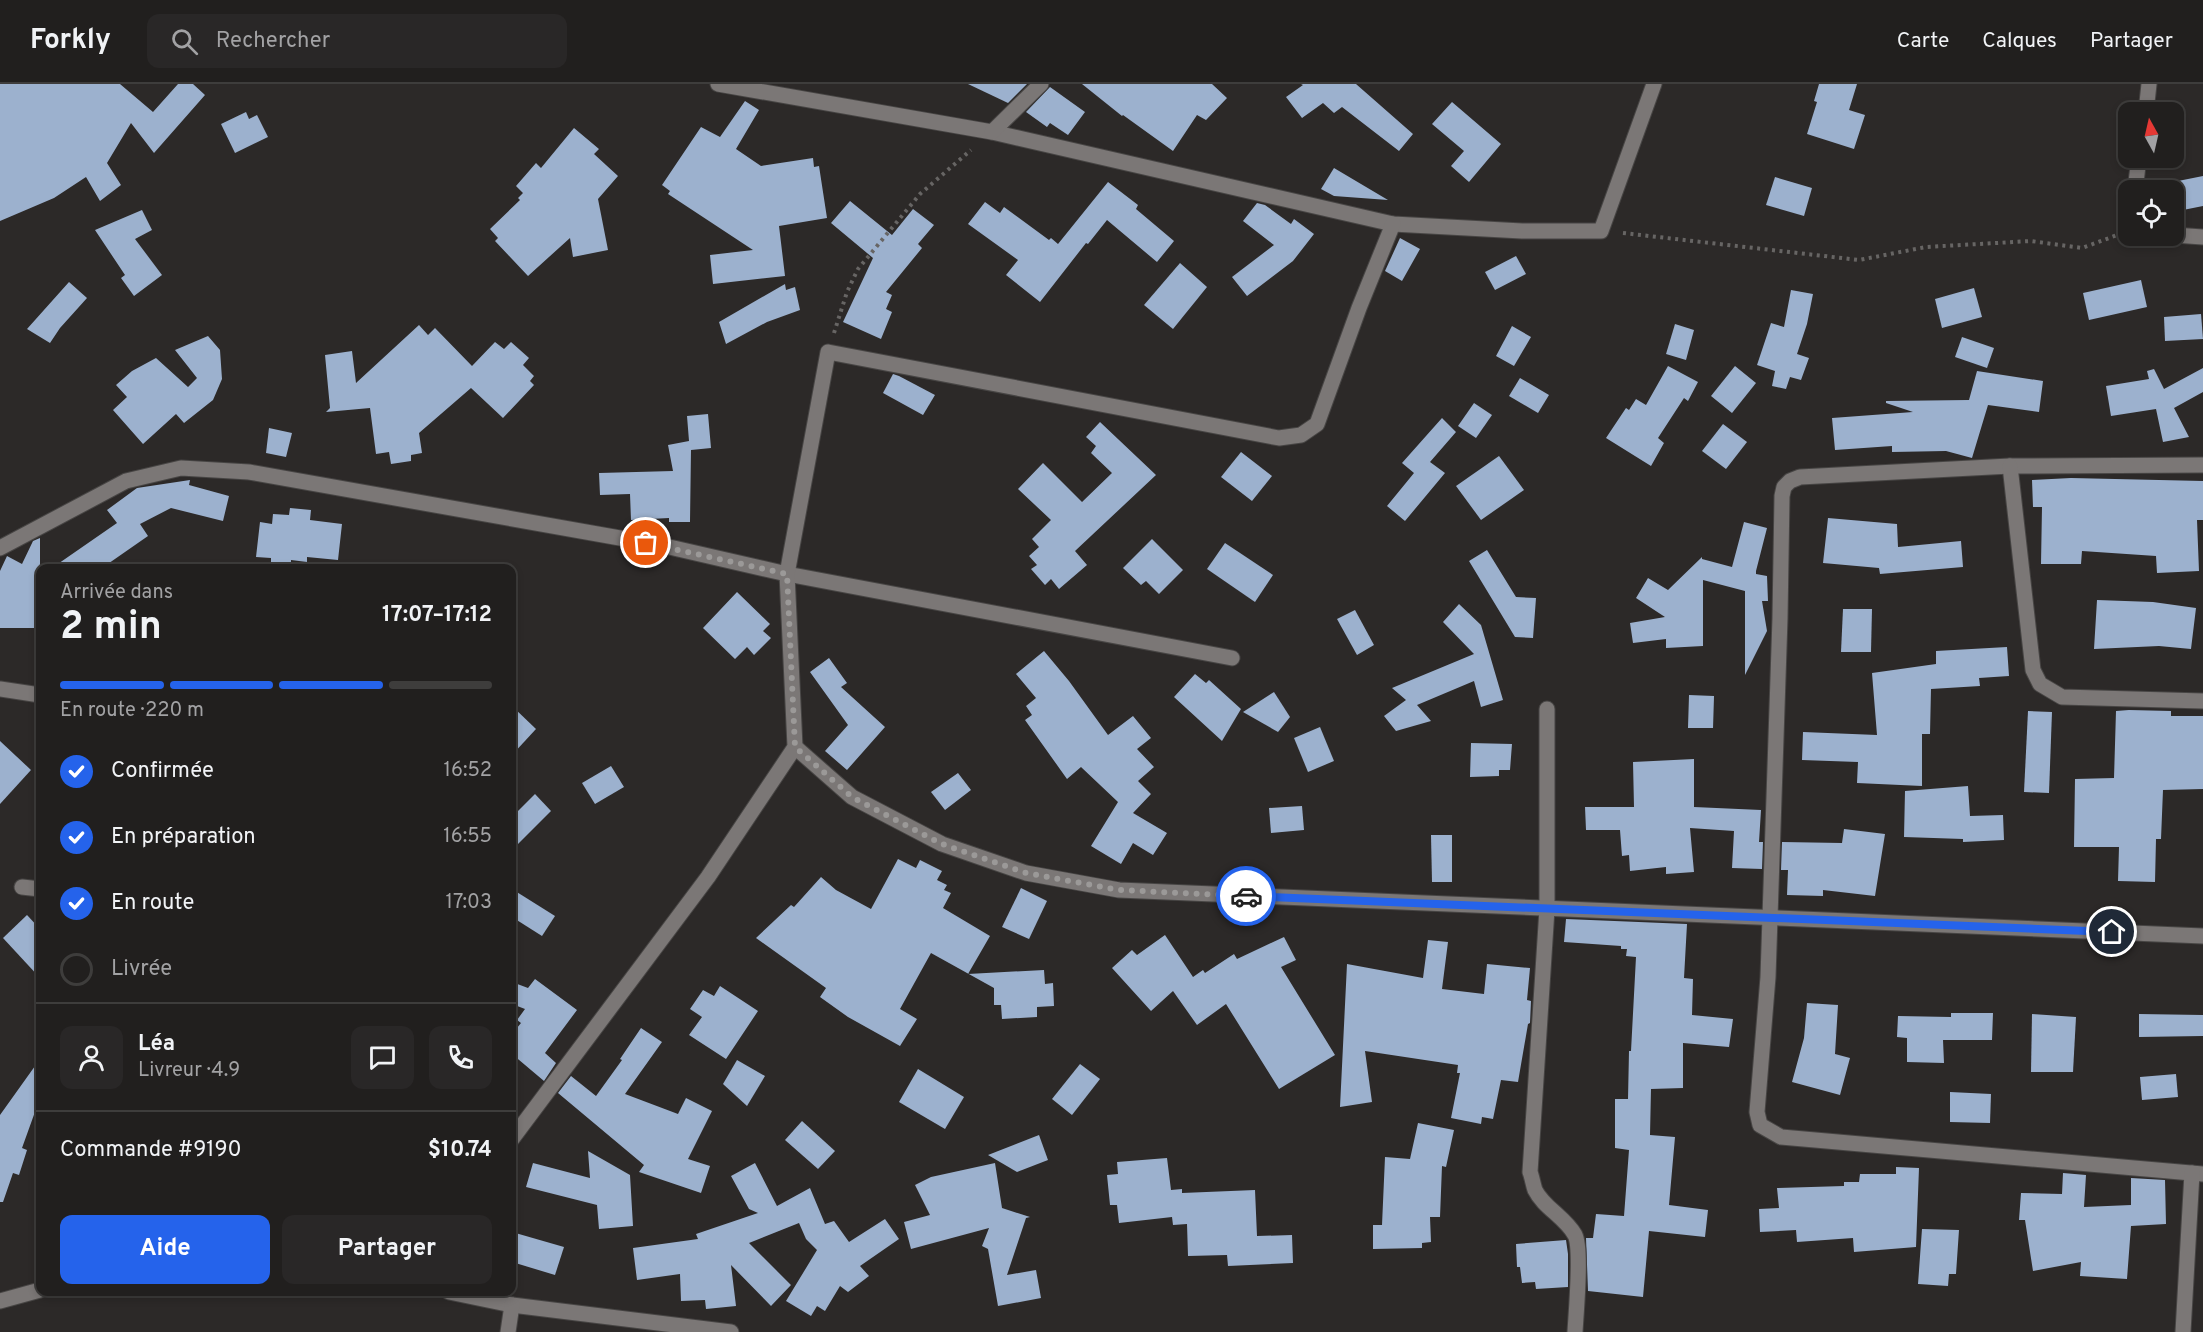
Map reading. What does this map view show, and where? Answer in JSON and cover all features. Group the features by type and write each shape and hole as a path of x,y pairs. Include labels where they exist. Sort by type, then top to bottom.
{"street":[{"path":"718,84 992,132 1393,224 1512,230 1601,231 1654,84"},
{"path":"992,132 1041,84"},
{"path":"2146,102 2149,84"},
{"path":"516,1134 708,877 795,747 787,574 828,352 1279,438 1301,435 1317,424 1359,308 1393,224"},
{"path":"2184,236 2203,237"},
{"path":"2183,1332 2197,1174 1781,1137 1760,1125 1757,1112 1768,977 1784,487 1790,481 1800,477 2010,466 2203,465"},
{"path":"2010,466 2033,670 2040,684 2062,697 2203,700"},
{"path":"0,548 126,481 181,468 249,472 665,546 787,574 1232,658"},
{"path":"0,689 36,694"},
{"path":"1547,709 1547,909 1530,1172 1534,1188 1542,1200 1576,1236 1578,1286 1575,1332"},
{"path":"795,747 852,797 942,844 1026,873 1119,890 2203,936"},
{"path":"22,887 36,889"},
{"path":"0,1301 36,1291"},
{"path":"468,1296 512,1305 731,1332"},
{"path":"508,1332 512,1305"}],"path":[{"path":"828,352 847,292 858,269 920,194 992,132"},
{"path":"1601,231 1860,260 1926,247 1996,243 2031,242 2082,248 2118,235"}],"building":[{"path":"0,84 120,84 153,112 178,84 193,84 205,95 154,153 131,123 107,163 121,185 100,201 86,177 54,198 0,221"},
{"path":"968,84 1027,84 1008,103"},
{"path":"1082,84 1212,84 1227,98 1206,120 1197,115 1173,151 1122,116"},
{"path":"1301,84 1356,84 1413,134 1399,151 1342,107 1334,113 1323,103 1302,118 1286,97 1303,85"},
{"path":"1819,84 1857,84 1849,110 1865,115 1854,149 1807,134 1817,102 1814,101"},
{"path":"1050,87 1085,112 1068,135 1050,123 1047,127 1026,112"},
{"path":"745,101 759,110 736,149 761,166 813,158 814,167 819,166 827,218 779,226 785,276 713,284 710,255 753,250 668,194 670,191 662,185 701,127 720,137"},
{"path":"1452,102 1501,144 1469,182 1451,166 1464,151 1432,124"},
{"path":"246,112 249,119 257,115 268,137 235,153 221,124"},
{"path":"574,128 599,149 594,154 618,176 598,199 608,250 573,257 570,238 528,276 495,241 498,238 490,229 520,200 518,198 523,193 516,186 536,163 541,168"},
{"path":"1334,168 1388,200 1334,196 1321,189"},
{"path":"2203,176 2203,206 2184,210 2183,180"},
{"path":"1775,177 1812,188 1804,216 1766,205"},
{"path":"1108,182 1138,205 1136,209 1174,241 1157,262 1107,220 1040,302 1006,275 1018,260 968,224 985,202 1000,213 1004,207 1058,244"},
{"path":"850,201 892,235 913,209 934,225 918,244 922,248 886,292 892,295 886,309 892,312 881,339 843,322 873,258 831,223"},
{"path":"1257,203 1265,205 1291,224 1294,219 1314,234 1293,261 1247,296 1232,277 1274,245 1243,221"},
{"path":"142,210 152,230 135,239 162,275 134,296 121,278 125,275 95,230"},
{"path":"1400,238 1420,249 1402,281 1385,271"},
{"path":"1516,256 1526,274 1495,290 1485,272"},
{"path":"1180,263 1207,287 1173,329 1144,305"},
{"path":"2141,280 2147,307 2089,320 2083,293"},
{"path":"69,282 87,298 60,328 50,343 27,329"},
{"path":"785,284 786,290 795,287 800,310 767,322 726,344 719,322"},
{"path":"1974,288 1982,317 1942,328 1935,299"},
{"path":"1791,290 1813,294 1807,324 1797,354 1809,358 1801,380 1790,377 1786,389 1772,386 1775,371 1757,365 1771,323 1784,327"},
{"path":"2201,314 2203,339 2165,341 2164,317"},
{"path":"1675,324 1694,330 1686,360 1666,354"},
{"path":"419,325 428,335 435,328 472,366 495,342 504,349 511,342 529,358 523,365 534,376 530,381 534,385 503,418 471,388 419,433 422,453 411,455 411,461 391,464 389,452 376,454 370,408 326,412 330,408 325,355 352,351 356,383"},
{"path":"1512,326 1531,337 1514,366 1496,356"},
{"path":"208,336 220,350 222,379 213,400 184,423 176,414 143,444 113,410 127,397 116,385 132,371 156,358 188,387 197,378 175,350"},
{"path":"1962,337 1994,348 1987,368 1955,357"},
{"path":"1668,366 1698,382 1688,401 1684,398 1658,438 1664,443 1651,466 1606,438 1626,408 1629,410 1636,399 1646,405"},
{"path":"1735,366 1756,383 1732,413 1711,396"},
{"path":"2203,368 2203,392 2174,408 2189,437 2163,442 2156,409 2111,416 2106,386 2149,379 2147,371 2154,369 2164,389"},
{"path":"1977,371 2043,381 2039,412 1988,405 1972,458 1946,451 1892,452 1892,446 1835,450 1832,418 1913,412 1886,403 1886,401 1969,400"},
{"path":"893,374 935,395 923,415 883,393"},
{"path":"1520,378 1549,395 1538,413 1509,396"},
{"path":"1474,403 1492,415 1476,438 1458,426"},
{"path":"708,414 711,448 691,450 690,522 669,522 669,518 631,520 630,494 600,495 599,473 673,471 668,445 689,441 687,416"},
{"path":"1442,418 1456,432 1430,462 1445,473 1405,521 1387,506 1414,473 1402,463"},
{"path":"1100,422 1156,475 1075,551 1087,565 1059,589 1051,579 1045,585 1031,569 1037,565 1029,556 1039,547 1032,539 1051,520 1018,489 1043,463 1082,502 1112,473 1091,453 1096,446 1086,437"},
{"path":"1723,424 1747,442 1726,469 1702,451"},
{"path":"269,428 292,433 286,457 266,453"},
{"path":"1241,452 1272,476 1252,501 1221,477"},
{"path":"1499,456 1524,490 1481,520 1456,486"},
{"path":"2071,478 2203,481 2203,520 2197,520 2199,571 2157,573 2156,556 2082,551 2081,564 2041,564 2042,507 2033,507 2032,480"},
{"path":"190,480 189,485 229,496 223,521 171,508 140,524 148,536 108,564 58,564 117,523 107,510 137,488"},
{"path":"290,508 311,510 310,520 342,524 338,560 307,557 307,562 291,560 291,564 271,564 271,558 256,557 260,522 272,524 273,514 289,515"},
{"path":"1828,518 1897,524 1898,547 1961,541 1963,567 1880,574 1879,568 1823,563"},
{"path":"1744,522 1767,528 1756,574 1767,576 1768,601 1762,601 1767,631 1745,675 1745,591 1703,580 1703,646 1666,648 1666,639 1633,643 1630,623 1665,617 1636,598 1648,578 1668,590 1702,557 1702,559 1732,567"},
{"path":"40,538 40,564 36,564 36,628 0,628 0,571 7,556 22,564 33,541"},
{"path":"1152,539 1183,570 1159,594 1146,581 1141,585 1123,568"},
{"path":"1225,543 1273,575 1255,602 1207,569"},
{"path":"1487,550 1516,597 1536,598 1533,638 1515,637 1469,561"},
{"path":"737,592 770,624 763,631 771,638 754,655 747,647 735,659 703,628"},
{"path":"2097,600 2153,602 2196,608 2191,649 2159,646 2094,649"},
{"path":"1459,604 1481,625 1503,700 1481,707 1474,681 1417,705 1431,721 1396,731 1384,716 1406,700 1392,688 1474,654 1443,622"},
{"path":"1843,609 1872,609 1871,652 1841,652"},
{"path":"1355,610 1374,645 1357,655 1337,619"},
{"path":"2007,647 2009,676 1979,678 1980,686 1931,689 1930,734 1922,734 1922,786 1857,783 1858,762 1802,760 1803,732 1877,735 1872,673 1936,664 1936,651"},
{"path":"1044,651 1108,735 1133,716 1151,738 1137,749 1154,767 1138,781 1151,794 1133,813 1167,833 1153,855 1133,843 1121,864 1091,846 1118,802 1081,767 1067,779 1025,720 1032,715 1026,706 1036,698 1016,674"},
{"path":"829,658 847,683 841,687 885,727 847,770 825,751 848,725 810,672"},
{"path":"1195,674 1206,683 1209,680 1241,709 1222,741 1174,697"},
{"path":"1274,692 1290,717 1278,732 1243,712"},
{"path":"1689,695 1714,696 1713,728 1688,728"},
{"path":"516,710 536,729 516,751"},
{"path":"2028,711 2052,712 2049,793 2024,792"},
{"path":"2116,711 2171,711 2171,716 2203,716 2203,789 2163,790 2161,839 2156,839 2155,882 2118,881 2119,847 2074,847 2075,779 2114,778"},
{"path":"1320,727 1334,761 1308,772 1294,738"},
{"path":"0,741 31,770 0,804"},
{"path":"1471,743 1512,744 1510,770 1499,770 1499,776 1470,777"},
{"path":"1694,759 1694,807 1761,810 1759,842 1763,842 1762,869 1732,868 1734,831 1690,828 1694,872 1666,874 1666,867 1630,871 1629,855 1622,856 1620,830 1586,830 1585,807 1634,807 1633,762"},
{"path":"611,766 624,787 595,804 582,783"},
{"path":"958,773 971,790 945,810 931,792"},
{"path":"1968,786 1970,816 2003,815 2004,840 1963,842 1963,839 1904,837 1905,791"},
{"path":"535,794 551,811 516,846 516,813"},
{"path":"1302,806 1304,830 1271,833 1269,808"},
{"path":"1844,829 1885,834 1875,896 1823,890 1823,896 1787,895 1788,870 1781,870 1782,842 1842,843"},
{"path":"1431,835 1452,835 1452,882 1432,882"},
{"path":"898,859 916,868 920,860 942,871 937,880 947,885 944,890 951,893 943,908 990,936 968,974 931,953 900,1009 917,1019 900,1046 848,1017 820,997 826,988 756,938 791,905 794,907 821,877 836,890 871,909"},
{"path":"1021,888 1047,901 1029,939 1002,927"},
{"path":"516,892 555,916 542,936 516,920"},
{"path":"27,915 36,925 36,974 3,938"},
{"path":"1566,919 1687,924 1684,978 1693,979 1692,1015 1733,1019 1729,1047 1683,1043 1683,1088 1651,1089 1650,1135 1675,1137 1669,1205 1708,1210 1705,1237 1649,1231 1643,1297 1588,1291 1586,1238 1593,1238 1596,1214 1624,1216 1629,1150 1615,1148 1615,1099 1628,1099 1636,957 1626,956 1627,949 1621,949 1621,946 1564,942"},
{"path":"1165,935 1193,977 1203,970 1205,973 1234,954 1237,959 1284,937 1296,960 1281,967 1335,1055 1279,1089 1226,1004 1197,1025 1173,991 1151,1011 1112,968 1132,950 1137,955"},
{"path":"1428,940 1448,942 1442,989 1484,994 1487,964 1530,968 1527,1000 1531,1001 1530,1023 1518,1082 1501,1080 1493,1119 1482,1117 1481,1124 1451,1118 1460,1073 1457,1073 1458,1065 1365,1051 1372,1102 1340,1107 1347,964 1423,978"},
{"path":"1044,970 1045,984 1053,983 1054,1006 1037,1007 1037,1017 1002,1019 1001,1005 994,1005 994,988 969,974"},
{"path":"535,979 577,1010 545,1053 556,1063 544,1081 516,1057 516,1029 521,1023 517,1020 525,1009 516,1006 516,984 528,988"},
{"path":"720,986 758,1011 726,1059 689,1035 702,1017 690,1009 703,990 714,996"},
{"path":"1807,1003 1838,1005 1835,1054 1850,1058 1840,1095 1792,1082 1804,1038"},
{"path":"1951,1013 1993,1013 1992,1040 1943,1040 1944,1063 1907,1062 1907,1038 1897,1037 1898,1016 1951,1017"},
{"path":"2032,1014 2076,1017 2073,1072 2031,1072"},
{"path":"2139,1014 2203,1015 2203,1036 2139,1037"},
{"path":"641,1028 662,1042 625,1094 678,1114 686,1098 712,1111 688,1159 710,1166 701,1193 639,1172 644,1165 558,1093 571,1076 596,1096 622,1060 620,1059"},
{"path":"737,1060 765,1076 747,1106 723,1084"},
{"path":"1080,1064 1100,1079 1072,1115 1052,1099"},
{"path":"36,1065 36,1109 22,1148 27,1150 19,1175 13,1173 3,1202 0,1202 0,1115"},
{"path":"918,1069 964,1097 945,1129 899,1102"},
{"path":"2176,1074 2178,1097 2142,1100 2140,1077"},
{"path":"1950,1092 1991,1094 1990,1123 1950,1122"},
{"path":"802,1121 835,1151 818,1169 785,1140"},
{"path":"1418,1123 1454,1130 1446,1167 1442,1166 1440,1217 1430,1217 1431,1242 1422,1243 1422,1248 1373,1249 1373,1225 1382,1225 1385,1157 1410,1159"},
{"path":"1039,1135 1048,1160 1017,1172 988,1155"},
{"path":"588,1151 630,1175 633,1226 599,1229 597,1205 526,1187 533,1163 590,1178"},
{"path":"1167,1158 1171,1190 1182,1189 1182,1193 1255,1190 1257,1236 1292,1235 1293,1263 1228,1266 1227,1255 1188,1256 1187,1224 1173,1225 1172,1217 1119,1223 1117,1205 1110,1205 1107,1175 1118,1174 1117,1162"},
{"path":"755,1163 777,1206 810,1188 825,1224 834,1221 849,1242 885,1219 899,1239 860,1266 869,1276 848,1292 840,1286 825,1311 817,1306 811,1316 786,1301 817,1250 806,1239 799,1223 749,1243 791,1285 771,1306 731,1265 736,1306 706,1309 705,1300 681,1301 680,1274 637,1280 633,1248 698,1239 696,1234 758,1213 749,1209 731,1176"},
{"path":"995,1163 1002,1208 1030,1217 1026,1218 1007,1275 1036,1270 1041,1298 998,1306 988,1249 982,1246 989,1228 911,1249 904,1222 930,1215 915,1185 931,1177"},
{"path":"1896,1167 1919,1168 1916,1247 1854,1252 1853,1238 1797,1242 1796,1230 1760,1232 1759,1209 1779,1208 1777,1188 1844,1186 1844,1182 1859,1182 1860,1174 1896,1174"},
{"path":"2063,1173 2086,1175 2084,1207 2131,1205 2131,1178 2165,1180 2166,1224 2131,1226 2127,1279 2080,1276 2081,1262 2033,1271 2025,1220 2019,1220 2021,1193 2062,1194"},
{"path":"1922,1229 1959,1230 1956,1274 1949,1274 1948,1286 1918,1284"},
{"path":"516,1233 564,1247 555,1275 516,1263"},
{"path":"1566,1240 1568,1287 1536,1289 1535,1282 1522,1283 1520,1267 1517,1267 1516,1244"}],"way so far":[{"path":"646,543 787,574 795,747 852,797 942,844 1026,873 1119,890 1246,896"}],"route":[{"path":"1246,896 2112,932"}]}
